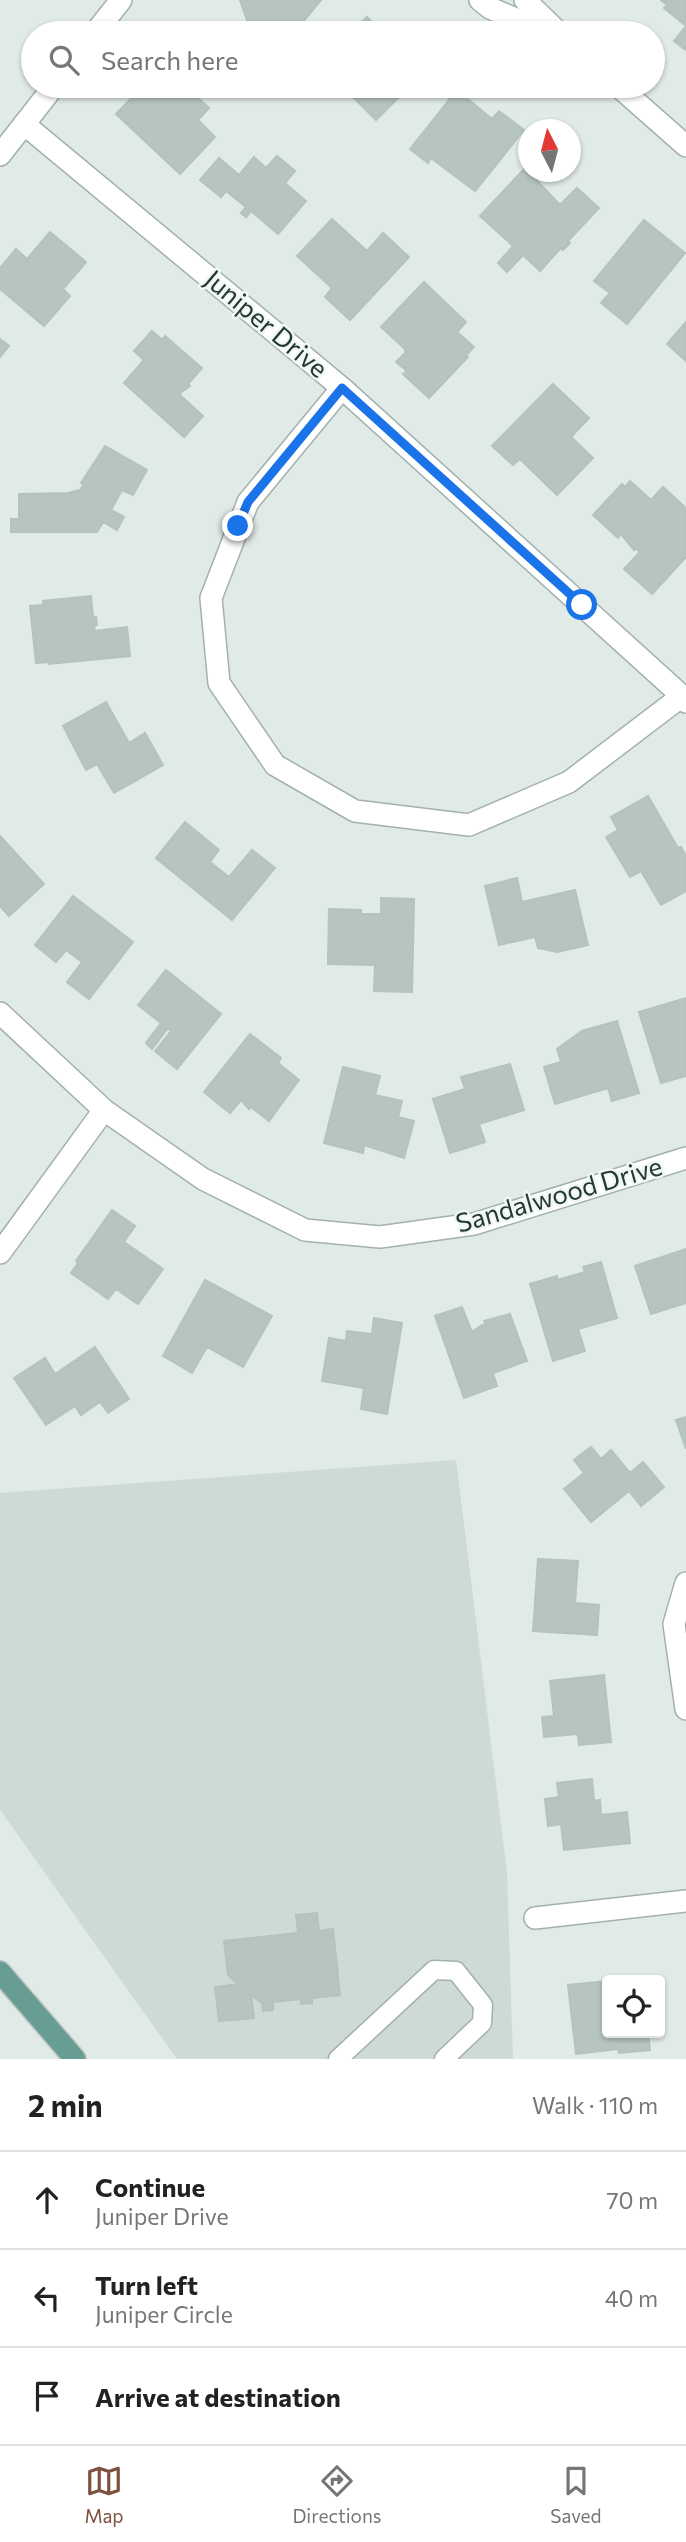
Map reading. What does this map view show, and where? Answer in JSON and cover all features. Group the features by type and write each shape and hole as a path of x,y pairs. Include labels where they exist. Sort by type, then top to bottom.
{"main road":[{"path":"0,1972 75,2059"}],"street":[{"path":"104,21 121,0"},
{"path":"480,0 490,8 520,21"},
{"path":"525,0 547,21"},
{"path":"0,155 45,98"},
{"path":"632,98 686,146"},
{"name":"Juniper Drive","path":"24,124 342,388 684,699"},
{"path":"342,388 248,502 211,598 219,683 275,765 355,811 469,825 569,782 684,699"},
{"name":"Sandalwood Drive","path":"0,1013 104,1110 203,1179 304,1230 380,1237 474,1224 686,1158"},
{"path":"0,1253 104,1110"},
{"path":"686,1583 674,1623 686,1709"},
{"path":"535,1919 686,1901"}],"lane":[{"path":"338,2059 435,1970 456,1971 483,2005 482,2023 443,2059"}],"shaded area":[{"path":"456,1460 507,1872 513,2059 177,2059 0,1810 0,1493"}],"building":[{"path":"240,0 321,0 304,21 247,21"},
{"path":"661,0 686,0 686,26 664,8 667,5"},
{"path":"686,26 686,50 674,41"},
{"path":"131,98 198,98 209,108 198,120 215,137 180,174 116,114"},
{"path":"354,98 398,98 376,120"},
{"path":"451,98 467,98 492,119 499,111 518,125 518,137 475,191 431,158 428,163 410,149"},
{"path":"277,156 295,171 285,183 306,201 278,234 251,211 246,217 241,213 246,207 226,191 221,197 200,180 219,158 239,175 254,157 266,168"},
{"path":"518,175 518,182 538,182 560,205 577,188 599,208 568,241 570,243 563,250 561,248 540,271 523,255 507,272 498,263 513,246 480,216"},
{"path":"332,219 367,251 383,233 409,257 350,320 325,297 332,288 297,256"},
{"path":"644,220 685,253 627,324 601,303 610,293 594,281"},
{"path":"50,232 86,262 63,289 70,296 44,326 0,289 0,268 16,249 27,259"},
{"path":"424,282 466,322 457,332 474,347 466,355 468,357 429,398 403,374 407,371 396,362 405,353 405,349 381,327"},
{"path":"686,322 686,361 667,344"},
{"path":"152,331 162,340 165,336 202,368 188,384 190,386 179,394 203,416 184,437 124,383 144,360 134,351"},
{"path":"0,339 9,346 0,357"},
{"path":"553,384 589,418 571,437 593,458 557,495 520,459 513,465 492,446"},
{"path":"105,446 147,470 133,495 122,490 111,510 124,517 117,530 103,522 97,532 11,532 11,519 19,519 19,494 68,493 80,490 84,484 81,483"},
{"path":"630,481 651,500 663,487 686,508 686,557 652,594 624,569 640,552 635,548 634,550 621,534 618,538 593,515 622,484 625,487"},
{"path":"91,596 93,617 96,617 97,625 94,625 95,631 127,627 130,656 36,663 30,606 43,605 43,601"},
{"path":"106,702 129,743 145,733 163,765 114,793 97,764 86,770 63,726"},
{"path":"648,796 678,848 681,847 686,856 686,891 661,905 641,871 630,877 606,837 618,830 611,817"},
{"path":"185,822 219,850 210,862 229,877 252,850 275,868 232,920 156,858"},
{"path":"0,836 44,884 9,916 0,906"},
{"path":"517,878 522,902 575,890 588,945 557,952 538,948 535,937 499,945 485,886"},
{"path":"73,896 133,942 89,999 67,982 82,962 66,950 56,962 35,945"},
{"path":"381,898 414,899 412,992 374,991 375,965 328,964 329,909 381,914"},
{"path":"166,970 221,1014 177,1069 155,1051 171,1031 168,1028 152,1049 146,1043 161,1023 138,1005"},
{"path":"686,998 686,1076 661,1083 639,1012"},
{"path":"617,1021 639,1093 612,1101 608,1088 555,1104 544,1067 561,1062 557,1049 582,1031"},
{"path":"250,1034 281,1058 278,1063 299,1080 269,1121 251,1107 249,1109 241,1100 230,1113 204,1092"},
{"path":"510,1064 524,1110 479,1124 485,1142 450,1153 433,1099 465,1089 461,1077"},
{"path":"343,1067 380,1076 375,1095 402,1101 398,1117 414,1121 404,1158 364,1145 363,1153 324,1143"},
{"path":"112,1210 135,1226 124,1242 163,1269 138,1304 116,1289 108,1299 71,1273 78,1263 76,1261"},
{"path":"686,1249 686,1303 651,1314 635,1266"},
{"path":"601,1262 617,1318 578,1329 585,1351 553,1361 530,1284 585,1272 583,1267"},
{"path":"205,1280 272,1316 243,1367 207,1347 192,1373 163,1356"},
{"path":"462,1307 472,1332 482,1325 486,1327 484,1321 510,1314 527,1361 493,1373 497,1386 464,1398 435,1316"},
{"path":"374,1318 402,1323 387,1414 361,1409 364,1388 322,1381 329,1338 346,1341 347,1331 372,1334"},
{"path":"95,1347 129,1399 108,1413 100,1402 81,1415 75,1406 46,1425 14,1378 45,1358 55,1374"},
{"path":"686,1417 686,1449 676,1420"},
{"path":"591,1447 601,1459 611,1450 630,1473 643,1462 664,1487 641,1506 629,1491 591,1522 564,1489 584,1473 574,1460"},
{"path":"538,1559 578,1561 575,1603 599,1605 597,1635 533,1631"},
{"path":"604,1675 611,1742 579,1745 578,1734 544,1737 542,1717 554,1716 550,1681"},
{"path":"592,1779 594,1801 600,1800 601,1815 627,1812 630,1843 564,1850 561,1824 548,1826 545,1799 559,1797 557,1783"},
{"path":"317,1913 319,1931 333,1929 340,1995 312,1998 312,2003 301,2004 301,1999 273,2002 273,2010 263,2011 262,2003 251,1995 254,2018 219,2021 215,1987 238,1984 228,1975 224,1941 298,1933 296,1915"},
{"path":"602,1982 602,2038 649,2038 650,2050 619,2053 618,2049 576,2054 568,1985"}],"route":[{"path":"238,526 248,502 342,388 582,605"}]}
